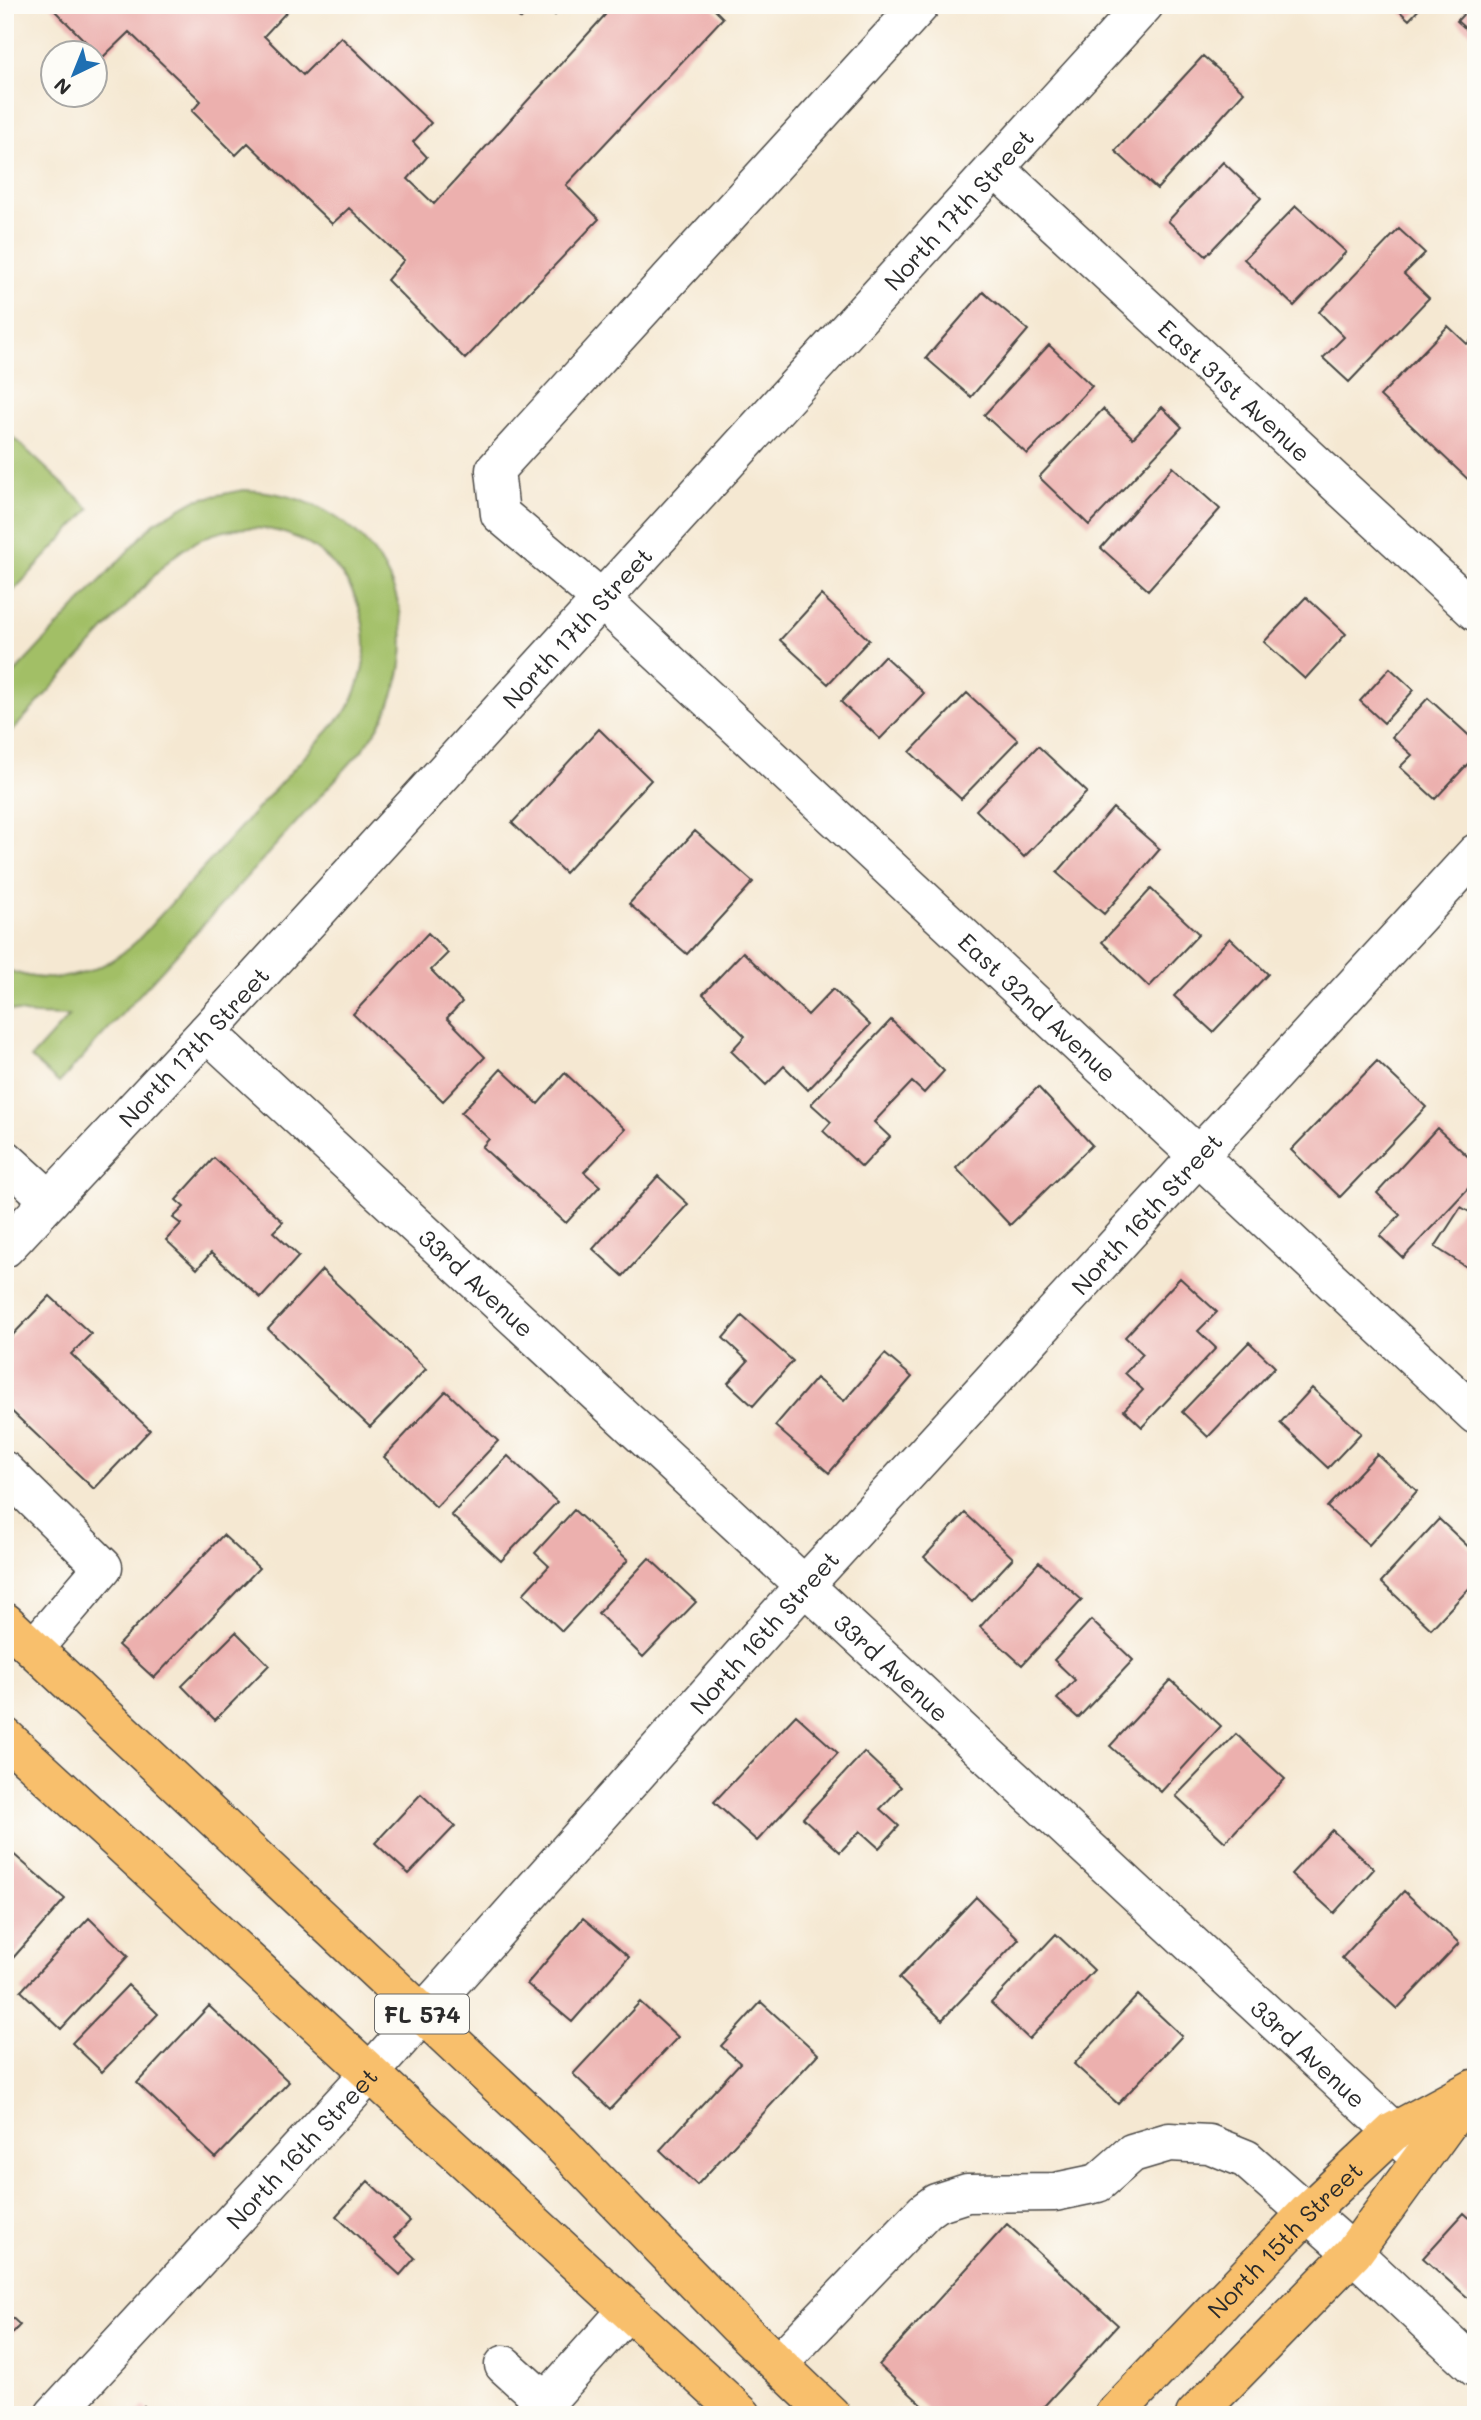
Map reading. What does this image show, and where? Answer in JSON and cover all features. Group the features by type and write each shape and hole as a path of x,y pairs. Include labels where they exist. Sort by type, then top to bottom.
{"main road":[{"name":"FL 574","path":"5,1622 561,2144 831,2415"},
{"name":"FL 574","path":"5,1737 742,2415"},
{"name":"North 15th Street","path":"1114,2415 1308,2212 1393,2132 1474,2087"},
{"name":"North 15th Street","path":"1195,2415 1353,2253 1424,2160 1474,2087"}],"street":[{"name":"East 32nd Avenue","path":"920,5 495,470 500,514 600,599 1476,1415"},
{"name":"North 17th Street","path":"5,1248 207,1032 1144,5"},
{"name":"East 31st Avenue","path":"995,168 1476,612"},
{"name":"North 16th Street","path":"54,2415 369,2074 421,2012 804,1586 1476,853"},
{"name":"33rd Avenue","path":"207,1032 1424,2160"},
{"path":"5,1159 50,1200"},
{"path":"5,1471 103,1567 33,1648"},
{"path":"778,2364 925,2211 936,2203 967,2193 1055,2192 1098,2183 1132,2153 1169,2142 1209,2144 1246,2159 1308,2212 1476,2368"},
{"path":"504,2365 539,2409 627,2311"}],"green space":[{"path":"5,430 90,509 5,600"},
{"path":"243,490 293,498 334,516 367,544 389,578 401,618 401,661 389,705 364,748 59,1083 31,1058 69,1016 34,1015 5,1009 5,969 41,978 75,975 108,963 137,941 348,709 364,663 362,619 347,582 321,553 286,534 246,528 205,538 164,565 5,739 5,683 154,523 195,500"}],"building":[{"path":"49,5 293,5 264,36 303,75 341,37 431,123 413,142 427,157 408,179 434,204 605,15 594,5 710,5 723,18 566,185 599,219 465,359 387,280 404,260 349,208 332,224 248,143 236,155 192,111 201,101 129,32 108,52 108,38 82,38"},
{"path":"506,5 535,5 521,19"},
{"path":"544,5 565,5 555,15"},
{"path":"1393,5 1423,5 1409,20"},
{"path":"1472,5 1476,5 1476,38 1457,21"},
{"path":"1203,56 1244,92 1157,189 1115,151"},
{"path":"1223,162 1261,198 1206,256 1168,221"},
{"path":"1296,206 1346,252 1294,306 1244,259"},
{"path":"1399,229 1425,253 1404,274 1429,298 1349,382 1323,358 1344,337 1319,312"},
{"path":"983,292 1028,330 971,397 926,358"},
{"path":"1448,326 1467,344 1476,336 1476,487 1380,396"},
{"path":"1049,345 1092,386 1027,454 984,415"},
{"path":"1162,407 1182,427 1089,525 1039,477 1103,409 1133,438"},
{"path":"1173,467 1220,509 1148,590 1101,548"},
{"path":"821,595 869,640 828,684 780,640"},
{"path":"1306,597 1346,634 1305,679 1264,642"},
{"path":"884,656 924,693 880,739 841,702"},
{"path":"1390,668 1414,690 1384,723 1360,701"},
{"path":"967,693 1018,740 961,799 910,752"},
{"path":"1428,698 1476,742 1476,755 1435,799 1400,767 1412,755 1392,737"},
{"path":"599,729 651,780 565,873 512,823"},
{"path":"1038,746 1087,792 1024,857 976,810"},
{"path":"1113,808 1160,849 1104,914 1057,873"},
{"path":"695,831 753,882 687,954 629,904"},
{"path":"1151,889 1199,934 1149,987 1102,942"},
{"path":"428,933 448,953 431,970 462,1002 447,1018 485,1057 443,1101 353,1014"},
{"path":"1230,938 1268,974 1213,1032 1174,996"},
{"path":"743,952 808,1015 833,989 870,1025 808,1090 784,1066 766,1085 731,1051 745,1036 703,994"},
{"path":"891,1020 944,1071 924,1093 912,1082 874,1122 890,1137 862,1167 823,1131 831,1122 811,1104"},
{"path":"1377,1061 1426,1107 1340,1197 1291,1150"},
{"path":"501,1069 538,1104 565,1073 625,1129 584,1172 600,1186 566,1223 482,1147 489,1139 461,1113"},
{"path":"1038,1087 1092,1145 1010,1225 956,1168"},
{"path":"1437,1128 1476,1164 1476,1180 1403,1258 1380,1236 1400,1215 1377,1193"},
{"path":"214,1158 283,1222 273,1232 299,1256 261,1298 211,1253 197,1269 166,1240 181,1224 173,1218 184,1207 176,1200"},
{"path":"658,1176 688,1204 623,1276 593,1249"},
{"path":"1461,1207 1476,1216 1476,1273 1435,1247"},
{"path":"322,1270 426,1369 370,1427 268,1329"},
{"path":"1180,1278 1217,1312 1198,1331 1216,1348 1142,1427 1124,1410 1143,1390 1125,1373 1143,1354 1125,1337"},
{"path":"50,1296 91,1334 71,1354 150,1430 94,1489 5,1405 5,1343"},
{"path":"742,1316 793,1361 753,1406 728,1383 748,1361 723,1338"},
{"path":"1249,1342 1275,1367 1208,1437 1182,1412"},
{"path":"885,1354 912,1377 829,1473 775,1426 816,1378 844,1401"},
{"path":"1312,1388 1361,1433 1328,1468 1280,1423"},
{"path":"446,1391 498,1441 436,1507 384,1457"},
{"path":"1377,1454 1417,1491 1369,1545 1327,1507"},
{"path":"508,1456 557,1502 501,1561 451,1515"},
{"path":"574,1510 628,1560 562,1631 523,1594 549,1566 535,1553"},
{"path":"965,1513 1013,1558 972,1602 924,1557"},
{"path":"1439,1519 1476,1554 1476,1581 1431,1629 1381,1582"},
{"path":"223,1535 259,1568 154,1678 118,1645"},
{"path":"649,1558 696,1602 643,1657 598,1613"},
{"path":"1039,1562 1082,1600 1022,1665 980,1627"},
{"path":"1091,1620 1133,1660 1078,1718 1057,1699 1075,1680 1054,1660"},
{"path":"236,1632 269,1665 215,1720 182,1686"},
{"path":"1171,1680 1221,1726 1161,1792 1110,1746"},
{"path":"796,1715 838,1753 757,1841 714,1802"},
{"path":"1236,1734 1285,1779 1225,1842 1176,1796"},
{"path":"864,1752 901,1787 880,1809 899,1826 879,1848 860,1831 840,1852 803,1818"},
{"path":"421,1794 455,1826 409,1874 375,1843"},
{"path":"1332,1830 1374,1869 1334,1913 1291,1874"},
{"path":"11,1852 65,1899 5,1967 5,1858"},
{"path":"1404,1891 1459,1943 1397,2009 1342,1958"},
{"path":"976,1897 1019,1939 942,2020 899,1978"},
{"path":"89,1918 128,1956 61,2029 21,1991"},
{"path":"583,1918 629,1957 572,2022 527,1984"},
{"path":"1056,1934 1094,1970 1029,2039 991,2003"},
{"path":"128,1985 158,2014 102,2072 72,2043"},
{"path":"1138,1995 1182,2036 1118,2104 1074,2064"},
{"path":"640,2002 678,2037 610,2109 573,2074"},
{"path":"761,2002 818,2054 697,2185 660,2150 740,2063 721,2046"},
{"path":"209,2006 289,2082 216,2158 137,2083"},
{"path":"368,2181 410,2221 394,2238 415,2258 400,2275 336,2216"},
{"path":"1464,2213 1476,2224 1476,2305 1423,2258"},
{"path":"1007,2224 1118,2325 1036,2415 933,2415 879,2365"},
{"path":"5,2311 20,2325 5,2341"},
{"path":"144,2406 153,2415 135,2415"}]}
